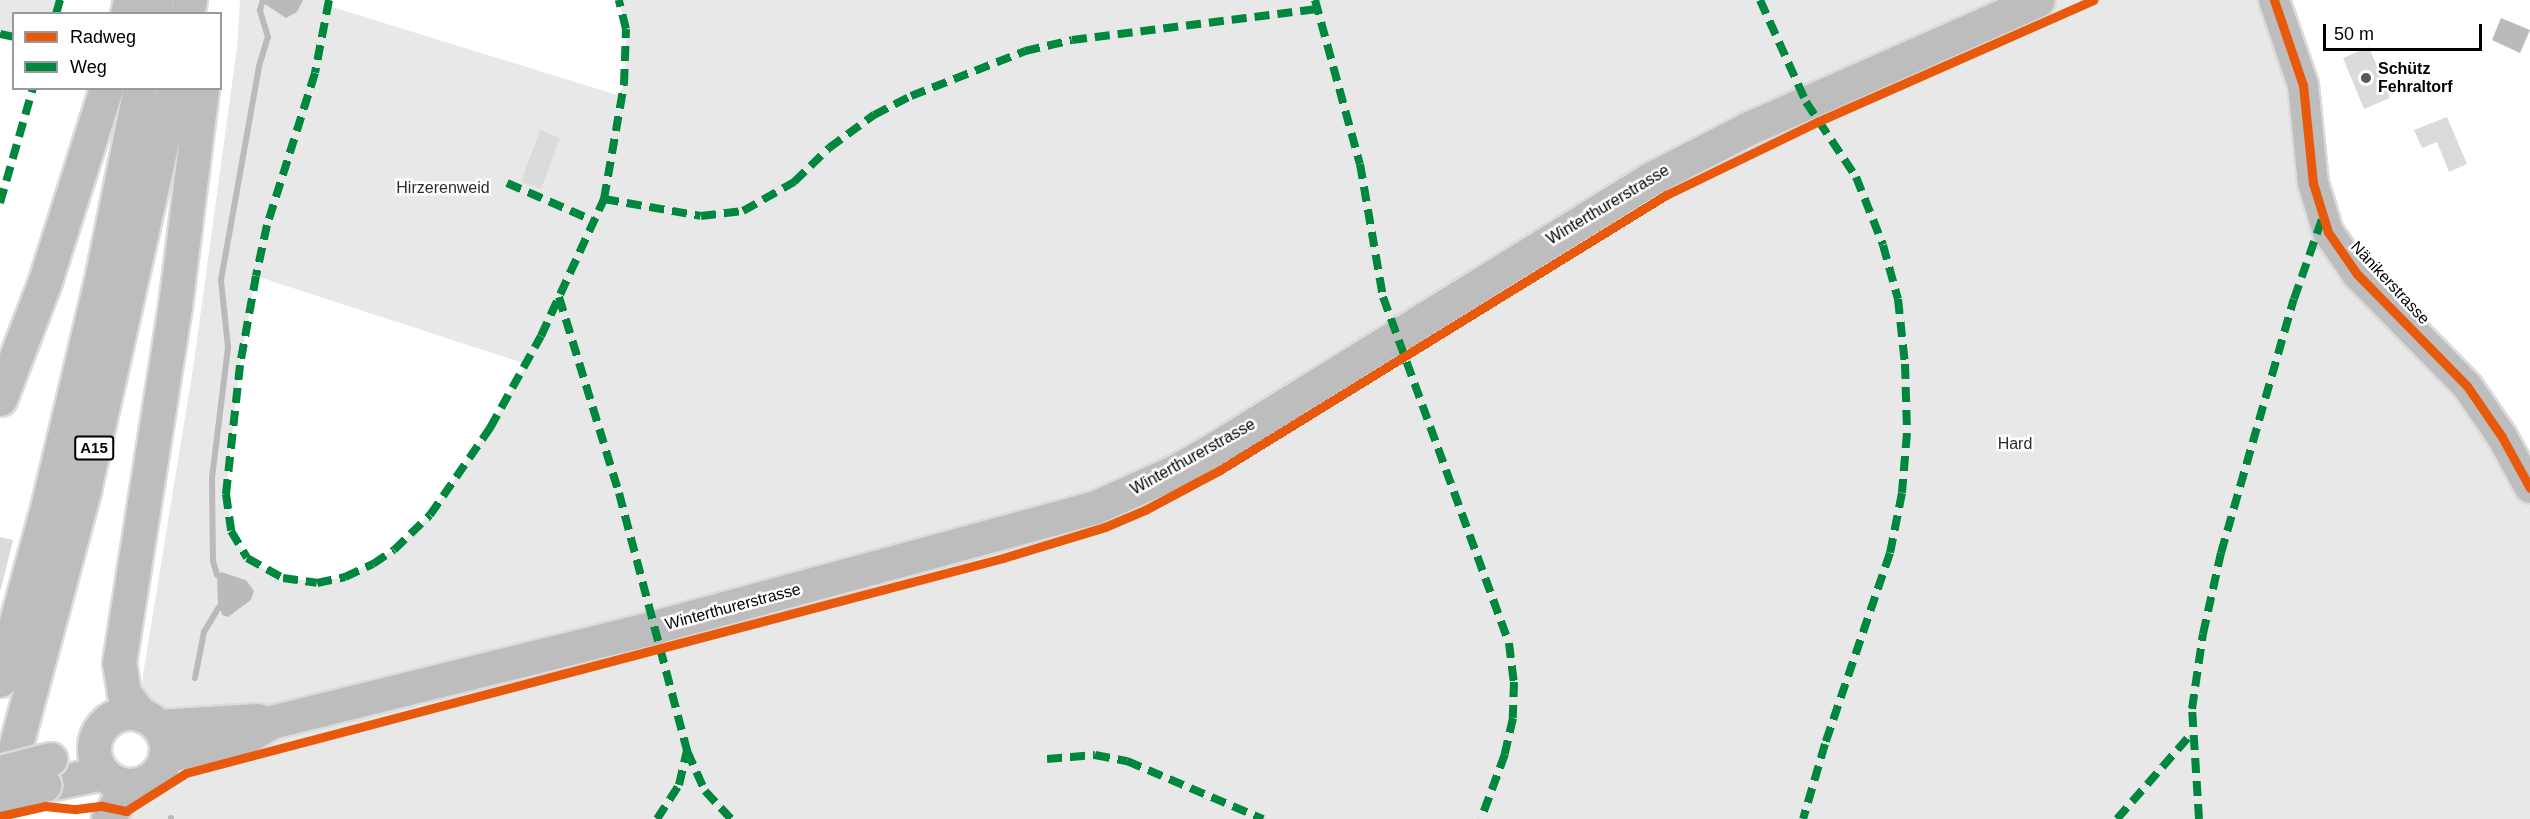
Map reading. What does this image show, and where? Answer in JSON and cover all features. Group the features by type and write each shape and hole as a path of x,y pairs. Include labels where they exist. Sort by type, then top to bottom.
{"main road":[{"name":"Winterthurerstrasse","path":"109,768 102,726 120,714 155,732 246,737 271,722 588,644 1051,522 1134,491 1214,449 1652,177 1747,129 2038,0"},
{"path":"0,399 44,284 105,90"},
{"name":"A15","path":"0,680 48,504 140,90"},
{"name":"A15","path":"0,804 84,490 174,90"},
{"path":"0,772 109,768 148,780 162,765 155,732 124,693 119,663 173,317 202,90"},
{"path":"108,819 109,768"},
{"path":"0,797 47,772"}],"street":[{"name":"Nänikerstrasse","path":"2274,0 2302,85 2313,183 2328,232 2357,274 2467,386 2502,436 2530,489"}],"green space":[{"path":"0,0 60,0 56,12 12,12 12,37 0,34"},
{"path":"240,0 329,0 329,6 617,95 625,84 626,29 619,0 2274,0 2316,200 2443,359 2530,488 2530,819 116,819 173,778 162,765 166,745 141,715 143,675 194,362 237,47","holes":["256,276 526,364 490,428 430,515 394,550 345,577 317,583 272,574 247,558 231,531 227,481 240,365","217,575 243,578 254,591 251,600 228,617 220,612"]}],"shaded area":[{"path":"259,0 303,0 297,12 286,18"},
{"path":"2501,18 2530,30 2520,53 2492,40"},
{"path":"221,572 246,580 254,591 251,600 228,617 222,615 218,604 217,577"}],"building":[{"name":"Schütz Fehraltorf","path":"2369,47 2390,98 2364,109 2343,58"},
{"name":"Schütz Fehraltorf","path":"2447,117 2467,164 2449,172 2437,142 2422,148 2414,130"},
{"path":"540,130 560,138 541,189 521,182"},
{"path":"0,537 13,540 1,589 0,589"}],"waterway":[{"path":"217,575 213,561 212,478 228,347 221,280 259,66 268,37 260,10 262,3"},
{"path":"195,678 204,632 219,607"}],"marked path":[{"path":"57,12 60,0"},
{"path":"329,0 315,73 267,225 256,276 240,365 226,494 231,531 247,558 283,578 317,583 345,577 373,564 394,550 430,515 490,428 541,336 604,199 624,84 626,29 619,0"},
{"path":"1315,0 1360,164 1383,297 1509,643 1514,682 1513,718 1505,754 1481,819"},
{"path":"1760,0 1806,102 1856,177 1883,245 1898,299 1905,364 1907,433 1902,493 1890,553 1825,744 1803,819"},
{"path":"604,199 701,216 743,211 794,182 829,148 874,115 911,96 1025,51 1072,40 1317,9"},
{"path":"0,34 12,37"},
{"path":"0,203 32,90"},
{"path":"507,183 594,221"},
{"path":"2199,819 2192,709 2203,634 2221,553 2294,299 2322,219"},
{"path":"559,297 619,493 687,751 705,791 731,819"},
{"path":"2117,819 2192,733"},
{"path":"657,819 679,785 687,751"},
{"path":"1047,759 1095,755 1127,761 1263,819"}],"cycle path":[{"path":"0,816 45,806 76,809 102,806 126,811 186,773 1003,558 1105,527 1145,510 1220,470 1666,195 1819,121 2093,0"},
{"path":"2274,0 2303,85 2313,183 2328,232 2357,274 2467,386 2502,437 2530,488"}],"place":[{"name":"Schütz Fehraltorf","path":"2366,78"}],"park label":[{"name":"Hirzerenweid","path":"443,188"},
{"name":"Hard","path":"2015,444"}]}
